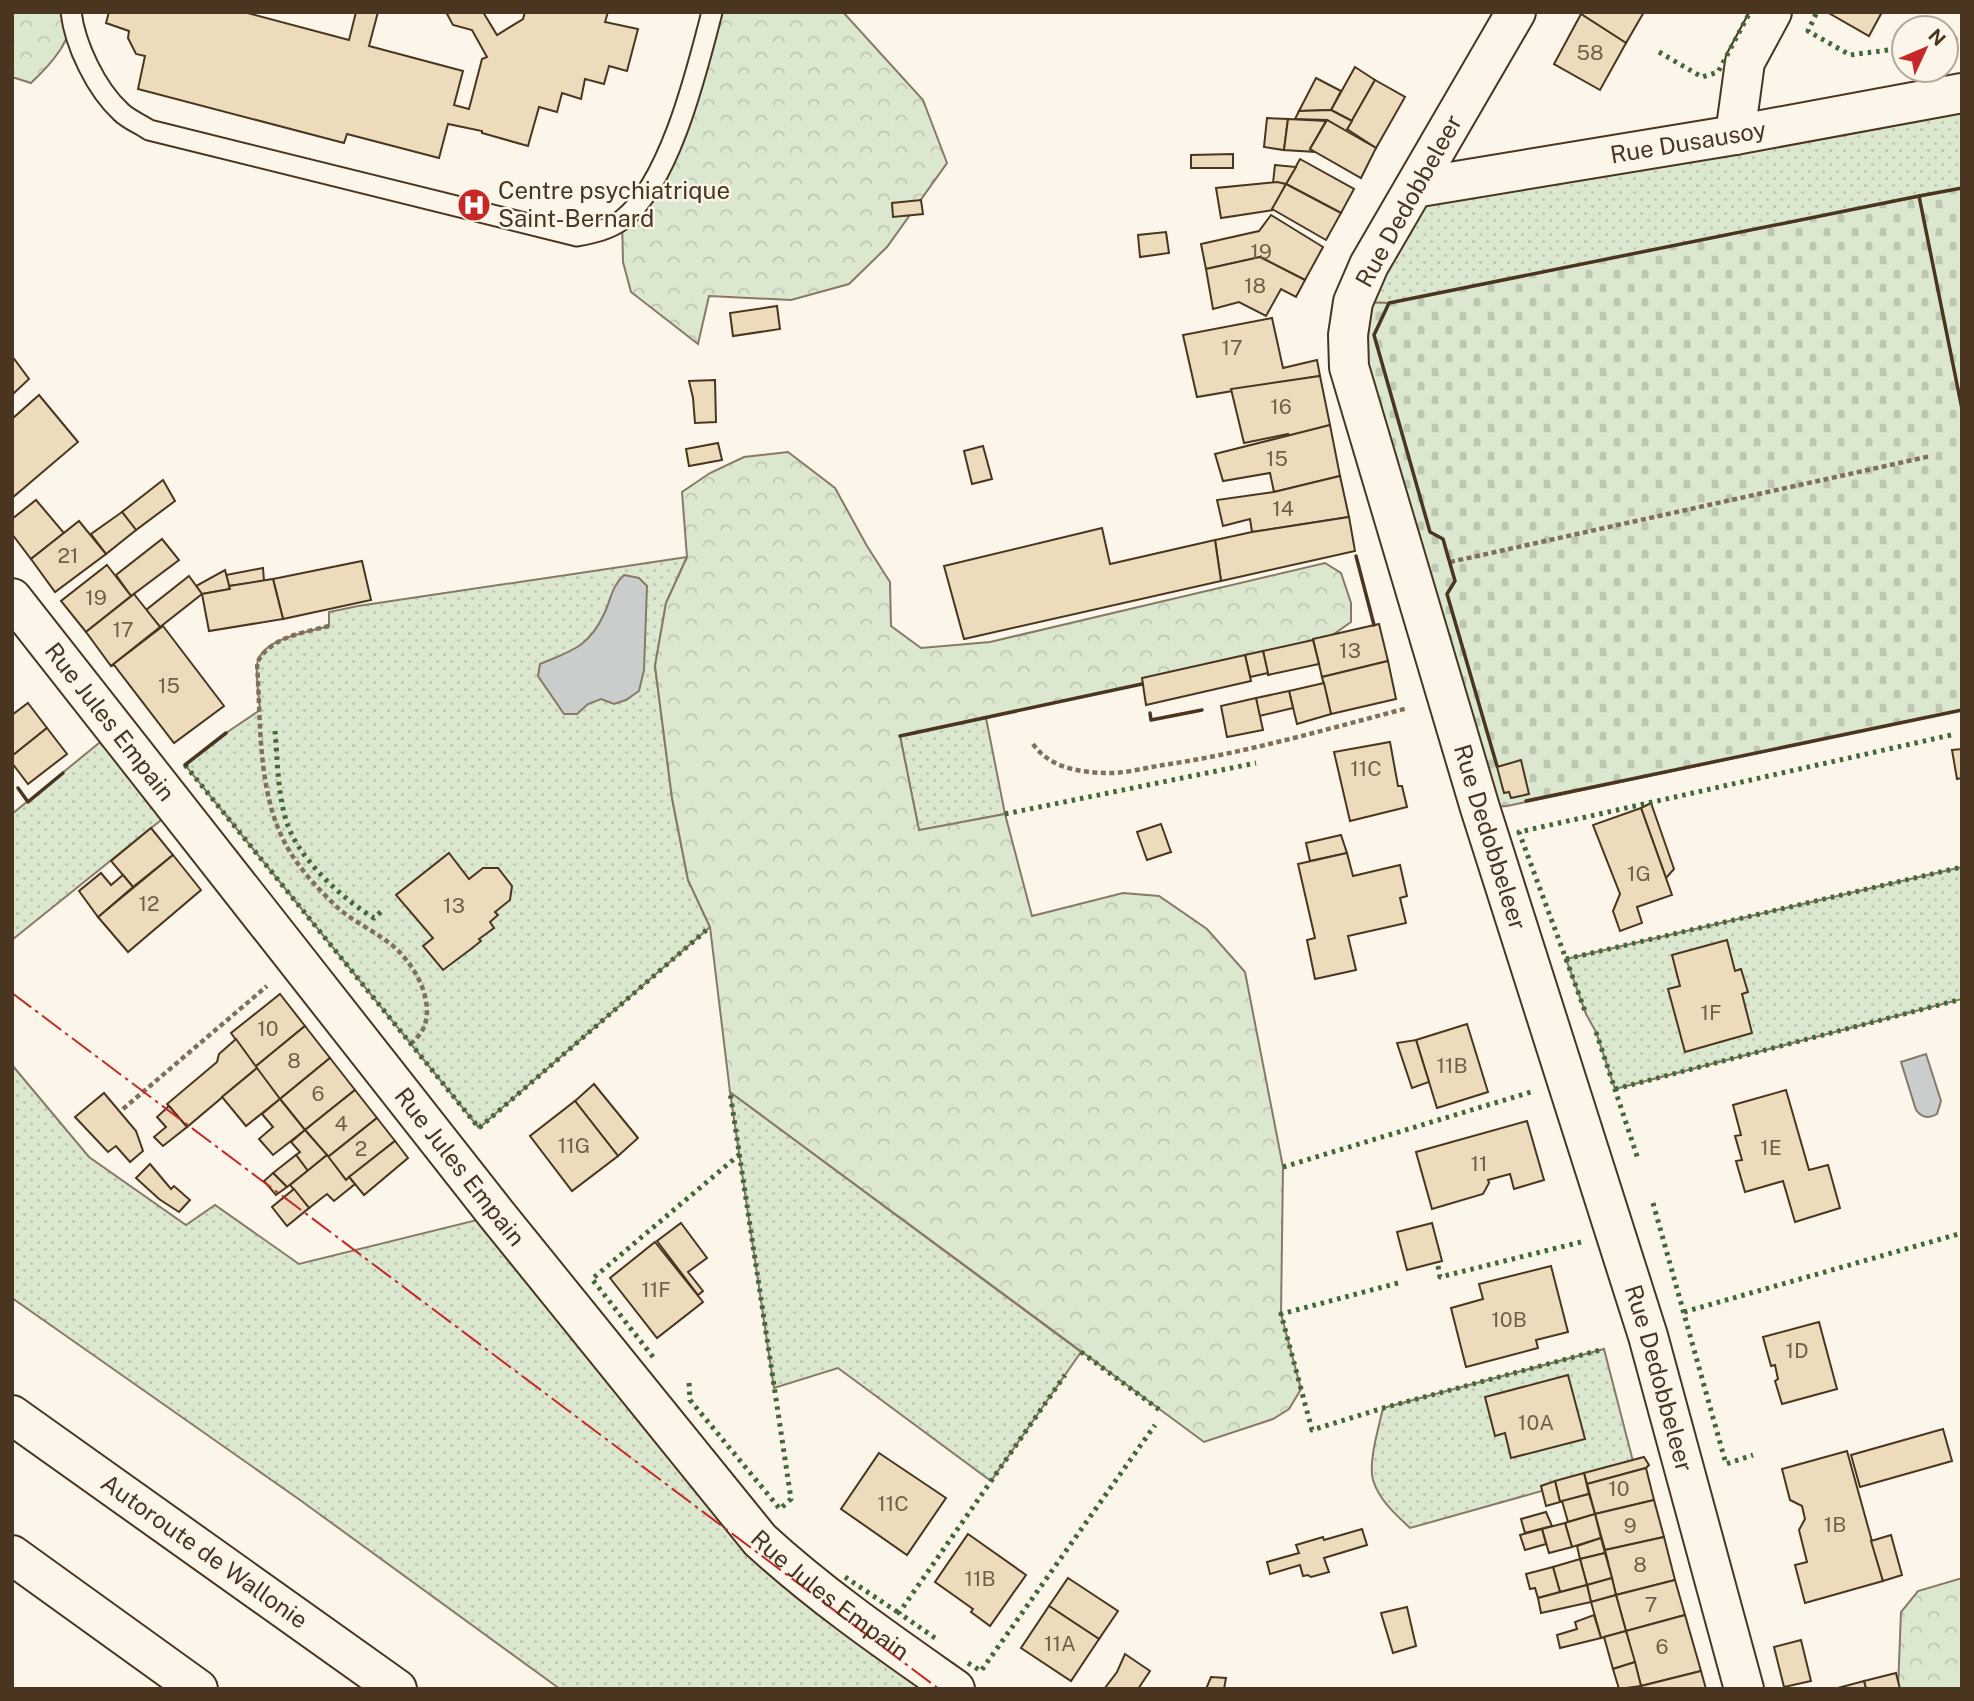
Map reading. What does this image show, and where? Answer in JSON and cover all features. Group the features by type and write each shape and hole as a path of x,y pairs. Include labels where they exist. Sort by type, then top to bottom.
{"main road":[{"name":"Rue Dedobbeleer","path":"1516,12 1369,265 1353,302 1348,335 1349,367 1480,808 1648,1336 1744,1689"},
{"path":"1735,135 1745,62 1772,12"},
{"name":"Rue Dusausoy","path":"1414,188 1735,135 1959,89"},
{"name":"Rue Jules Empain","path":"12,598 383,1071 760,1541 844,1611 955,1689"},
{"name":"Autoroute de Wallonie","path":"12,1415 397,1689"},
{"path":"12,1555 198,1689"}],"lane":[{"path":"71,12 83,55 103,90 121,112 149,130 577,236 600,232 622,219 642,199 660,168 685,110 712,12"}],"path":[{"path":"1410,572 1931,456"},
{"path":"329,625 281,640 263,651 257,663 265,768 275,820 285,844 336,906 391,943 408,963 423,989 426,1010 422,1032 383,1071"},
{"path":"1033,744 1041,756 1056,764 1072,769 1107,773 1210,758 1447,699"},
{"path":"122,1109 297,961"}],"green space":[{"path":"12,12 71,12 65,42 53,60 31,83 12,77"},
{"path":"722,12 843,12 923,100 947,163 887,247 849,284 791,300 709,296 698,344 631,292 623,262 622,219 642,199 707,32"},
{"path":"1962,93 1962,188 1389,303 1353,302 1414,188"},
{"path":"1962,188 1962,710 1507,806 1480,808 1349,367 1353,302 1389,303"},
{"path":"788,452 835,488 890,582 891,626 921,648 990,642 1325,563 1341,573 1351,603 1351,622 1331,636 1142,684 900,736 919,830 1005,814 1032,916 1123,893 1159,896 1207,929 1245,972 1283,1167 1281,1314 1301,1389 1289,1409 1273,1419 1204,1442 730,1092 710,927 688,880 672,798 655,666 666,603 687,557 682,492 710,473 744,457"},
{"path":"687,557 666,603 655,666 672,798 688,880 710,927 479,1128 185,765 260,710 257,666 266,649 286,638 329,626 329,612"},
{"path":"986,718 1005,814 919,831 900,736"},
{"path":"115,730 176,808 12,940 12,814"},
{"path":"1962,867 1962,999 1615,1089 1596,1032 1586,1014 1566,959"},
{"path":"12,1065 89,1157 186,1225 215,1205 299,1264 497,1215 760,1540 955,1689 560,1689 300,1500 12,1298"},
{"path":"730,1092 1081,1352 991,1481 838,1368 774,1388"},
{"path":"1604,1349 1634,1465 1410,1528 1388,1507 1379,1494 1373,1480 1372,1464 1383,1408"},
{"path":"1962,1578 1962,1689 1898,1689 1901,1612 1918,1591"}],"shaded area":[{"path":"624,575 639,578 647,586 644,670 639,691 614,704 601,699 588,704 577,714 564,714 538,676 540,664 578,646 592,634 614,589"},
{"path":"1926,1054 1941,1101 1937,1114 1928,1117 1916,1110 1901,1062"}],"building":[{"path":"109,12 244,12 349,40 356,12 378,12 369,46 463,71 454,105 469,109 482,59 487,57 472,30 453,25 446,12 483,12 497,35 523,19 525,12 608,12 605,22 638,29 627,71 609,66 604,84 585,79 581,99 562,93 557,112 539,107 528,146 482,131 448,124 439,158 347,134 344,143 138,89 145,56 136,54 128,38 129,31 106,23"},
{"path":"1644,12 1626,43 1581,14"},
{"path":"1827,12 1882,12 1869,36"},
{"path":"1581,14 1626,43 1600,90 1554,64"},
{"path":"1355,67 1375,80 1352,121 1331,110"},
{"path":"1316,78 1341,91 1331,110 1299,111"},
{"path":"1375,80 1405,97 1376,148 1347,129"},
{"path":"1331,110 1352,121 1346,131 1327,120 1295,119 1299,111"},
{"path":"1267,118 1288,119 1284,150 1264,147"},
{"path":"1288,119 1326,121 1310,149 1316,152 1284,150"},
{"path":"1327,120 1376,148 1361,178 1310,149"},
{"path":"1233,154 1233,168 1191,168 1191,155"},
{"path":"1300,159 1354,189 1341,213 1286,184"},
{"path":"1275,165 1296,167 1286,184 1273,183"},
{"path":"1277,182 1286,184 1273,210 1221,218 1216,188"},
{"path":"1286,184 1341,213 1326,240 1272,209"},
{"path":"921,200 923,214 893,217 892,203"},
{"path":"1271,215 1323,247 1305,280 1260,257 1206,269 1201,244 1259,231"},
{"path":"1166,232 1169,253 1140,257 1138,235"},
{"path":"1260,257 1305,280 1296,297 1281,289 1266,316 1239,302 1213,309 1206,269"},
{"path":"777,306 780,329 733,336 730,313"},
{"path":"1272,318 1283,368 1317,360 1320,376 1197,397 1183,335"},
{"path":"12,356 29,379 12,395"},
{"path":"1320,376 1330,425 1289,437 1288,434 1244,443 1231,389"},
{"path":"715,380 716,422 695,423 689,381"},
{"path":"39,395 78,442 12,498 12,419"},
{"path":"1330,425 1340,476 1274,492 1270,473 1223,481 1215,454"},
{"path":"718,443 722,460 689,466 686,449"},
{"path":"983,446 992,479 972,484 964,451"},
{"path":"1340,476 1349,517 1252,532 1250,519 1223,526 1217,500 1274,492"},
{"path":"163,480 175,501 136,530 122,512"},
{"path":"36,500 64,533 31,559 12,534 12,519"},
{"path":"122,512 136,530 106,554 91,534"},
{"path":"1349,517 1355,551 1221,581 1215,540"},
{"path":"79,521 106,554 55,592 31,559"},
{"path":"1102,528 1110,564 1215,540 1221,581 964,639 944,566"},
{"path":"162,539 179,560 131,596 116,575"},
{"path":"362,561 371,600 283,619 273,579"},
{"path":"107,565 131,596 86,632 61,601"},
{"path":"263,568 264,581 229,586 226,575"},
{"path":"225,570 230,589 202,594 196,586"},
{"path":"189,576 202,594 160,627 146,610"},
{"path":"273,579 283,619 209,631 202,594 230,589 229,586"},
{"path":"134,594 160,627 111,666 86,632"},
{"path":"1379,624 1388,661 1322,677 1313,639"},
{"path":"163,626 224,706 174,743 114,665 111,666"},
{"path":"1313,640 1319,664 1268,675 1263,651"},
{"path":"1263,651 1268,673 1250,677 1245,655"},
{"path":"1245,655 1251,681 1146,705 1142,678"},
{"path":"1388,661 1396,699 1331,714 1322,677"},
{"path":"1324,683 1331,714 1297,724 1289,691"},
{"path":"1289,691 1293,708 1259,716 1256,698"},
{"path":"1256,698 1263,730 1227,737 1221,706"},
{"path":"28,703 47,728 12,756 12,715"},
{"path":"47,728 67,754 28,784 12,763 12,756"},
{"path":"1390,742 1398,786 1402,786 1407,807 1350,821 1334,752"},
{"path":"1962,749 1962,778 1957,779 1952,750"},
{"path":"1521,760 1529,794 1511,798 1509,792 1504,793 1497,767"},
{"path":"1651,803 1674,869 1666,878 1641,808"},
{"path":"1641,808 1672,895 1637,907 1642,923 1620,931 1613,911 1620,894 1593,825"},
{"path":"1161,824 1171,852 1147,860 1137,832"},
{"path":"151,828 173,855 133,887 111,861"},
{"path":"1341,835 1347,853 1310,861 1306,843"},
{"path":"449,853 469,879 483,868 498,868 512,886 510,900 495,912 498,915 490,922 494,928 443,970 423,946 433,938 396,895"},
{"path":"1347,853 1353,876 1400,865 1407,896 1400,898 1406,923 1348,936 1356,970 1315,979 1307,940 1315,938 1298,864"},
{"path":"173,855 201,890 128,952 98,917"},
{"path":"101,873 111,885 123,875 133,887 98,917 79,891"},
{"path":"1727,940 1735,971 1741,969 1748,992 1742,994 1752,1033 1685,1052 1668,989 1680,986 1672,955"},
{"path":"280,994 305,1026 255,1067 231,1033"},
{"path":"1467,1024 1488,1092 1437,1108 1416,1040"},
{"path":"305,1026 330,1058 280,1099 255,1067"},
{"path":"236,1039 257,1068 187,1127 167,1104 217,1062 219,1054"},
{"path":"1416,1040 1429,1082 1412,1088 1397,1043"},
{"path":"330,1058 355,1090 305,1130 280,1099"},
{"path":"257,1068 280,1099 246,1126 222,1097"},
{"path":"594,1084 638,1138 618,1156 575,1101"},
{"path":"355,1090 377,1118 328,1157 305,1130"},
{"path":"1786,1090 1809,1170 1828,1165 1840,1208 1795,1222 1783,1181 1745,1192 1736,1161 1742,1160 1735,1136 1741,1135 1733,1105"},
{"path":"104,1093 136,1131 143,1151 130,1162 116,1146 108,1152 75,1117"},
{"path":"280,1099 305,1130 273,1155 259,1139 273,1127 262,1114"},
{"path":"575,1101 618,1156 572,1191 530,1136"},
{"path":"169,1106 187,1127 163,1146 154,1137 166,1127 157,1117"},
{"path":"377,1118 395,1141 346,1180 328,1157"},
{"path":"1527,1121 1544,1180 1514,1189 1510,1174 1488,1180 1483,1194 1432,1209 1416,1152"},
{"path":"305,1130 327,1155 308,1171 296,1155 300,1152 291,1142"},
{"path":"395,1141 408,1158 364,1195 349,1177"},
{"path":"296,1155 308,1171 287,1187 273,1173"},
{"path":"327,1155 346,1180 349,1177 355,1184 334,1201 327,1194 309,1208 290,1185"},
{"path":"150,1164 171,1189 174,1186 190,1200 179,1212 159,1199 136,1178"},
{"path":"273,1173 287,1187 276,1195 264,1181"},
{"path":"294,1189 309,1208 287,1226 272,1207"},
{"path":"681,1223 707,1258 688,1272 703,1291 698,1295 657,1241"},
{"path":"1432,1223 1442,1261 1407,1270 1397,1232"},
{"path":"655,1242 703,1302 657,1338 610,1278"},
{"path":"1551,1266 1568,1332 1536,1340 1538,1348 1466,1367 1451,1308 1483,1299 1479,1284"},
{"path":"1819,1322 1837,1389 1782,1404 1775,1381 1778,1379 1775,1365 1771,1366 1763,1337"},
{"path":"1568,1375 1585,1439 1511,1458 1505,1433 1495,1436 1485,1397"},
{"path":"1943,1429 1952,1461 1860,1487 1851,1455"},
{"path":"1847,1451 1883,1581 1805,1603 1795,1565 1807,1562 1799,1530 1805,1519 1802,1506 1790,1500 1782,1469"},
{"path":"879,1453 946,1498 907,1555 841,1509"},
{"path":"1644,1457 1649,1465 1646,1468 1587,1484 1584,1473"},
{"path":"1646,1468 1654,1500 1595,1514 1587,1484"},
{"path":"1584,1473 1589,1494 1560,1502 1555,1481"},
{"path":"1555,1481 1560,1502 1546,1506 1541,1486"},
{"path":"1589,1494 1595,1514 1568,1522 1562,1501"},
{"path":"1654,1500 1664,1537 1605,1550 1595,1514"},
{"path":"1546,1512 1552,1526 1525,1533 1521,1519"},
{"path":"1595,1514 1601,1538 1572,1547 1565,1523"},
{"path":"1565,1523 1572,1547 1549,1553 1542,1529"},
{"path":"1362,1529 1367,1545 1324,1558 1329,1572 1311,1577 1303,1576 1300,1565 1270,1574 1267,1562 1299,1553 1296,1545"},
{"path":"1542,1529 1546,1544 1525,1550 1520,1535"},
{"path":"968,1534 1026,1575 990,1626 971,1612 973,1609 935,1582"},
{"path":"1891,1535 1902,1575 1883,1581 1871,1541"},
{"path":"1664,1537 1675,1580 1616,1595 1605,1550"},
{"path":"1601,1538 1605,1553 1580,1559 1577,1546"},
{"path":"1605,1553 1612,1578 1587,1585 1580,1559"},
{"path":"1580,1559 1587,1585 1560,1592 1553,1567"},
{"path":"1553,1567 1560,1592 1538,1598 1535,1588 1530,1589 1526,1574"},
{"path":"1068,1578 1118,1611 1099,1639 1049,1606"},
{"path":"1612,1578 1616,1595 1591,1602 1587,1585"},
{"path":"1675,1580 1685,1615 1626,1631 1616,1595"},
{"path":"1587,1585 1591,1602 1541,1613 1538,1598"},
{"path":"1616,1595 1626,1631 1601,1638 1591,1602"},
{"path":"1049,1606 1099,1639 1071,1681 1021,1648"},
{"path":"1407,1607 1416,1646 1393,1653 1381,1613"},
{"path":"1594,1615 1601,1638 1560,1648 1557,1635 1577,1629 1575,1622"},
{"path":"1685,1615 1701,1671 1641,1686 1626,1631"},
{"path":"1626,1631 1635,1662 1613,1669 1604,1637"},
{"path":"1801,1640 1811,1681 1784,1687 1774,1647"},
{"path":"1125,1654 1150,1671 1138,1689 1106,1689 1117,1672"},
{"path":"1635,1662 1641,1686 1619,1689 1613,1669"},
{"path":"1701,1671 1706,1689 1642,1689 1641,1686"},
{"path":"1896,1673 1900,1689 1866,1689 1864,1681"},
{"path":"1211,1677 1226,1678 1224,1689 1206,1689"},
{"path":"1864,1681 1866,1689 1834,1689"}],"hedge":[{"path":"1659,52 1702,77 1718,72 1750,12"},
{"path":"1816,14 1808,31 1850,55 1890,50"},
{"path":"275,731 283,808 286,821 298,845 327,881 362,910 374,918 384,909"},
{"path":"1951,735 1519,832 1566,959 1962,867"},
{"path":"1005,814 1256,763"},
{"path":"185,765 479,1128 710,927"},
{"path":"1566,959 1586,1014"},
{"path":"1615,1089 1962,999"},
{"path":"1596,1032 1638,1159"},
{"path":"689,1383 690,1400 780,1509 791,1499 730,1092"},
{"path":"1283,1167 1531,1092"},
{"path":"653,1357 592,1279 740,1154"},
{"path":"1653,1203 1726,1464 1753,1455"},
{"path":"1684,1312 1962,1233"},
{"path":"1438,1266 1440,1277 1581,1242"},
{"path":"1398,1283 1281,1314 1312,1430 1383,1408 1604,1349"},
{"path":"1081,1352 1161,1411"},
{"path":"935,1638 899,1613 1065,1375"},
{"path":"968,1663 981,1671 1155,1425"},
{"path":"845,1577 899,1613"}],"wall":[{"path":"1919,196 1962,188"},
{"path":"1497,766 1447,594 1455,581 1443,539 1430,532 1374,335 1389,303 1919,196 1962,409"},
{"path":"1356,556 1374,625"},
{"path":"900,736 1142,684"},
{"path":"1150,713 1151,720 1202,710"},
{"path":"1526,801 1962,710"},
{"path":"185,765 226,733"},
{"path":"18,788 28,802 63,773"}],"power":[{"path":"12,993 939,1689"}],"place":[{"name":"Centre psychiatrique Saint-Bernard","path":"474,205"}]}
